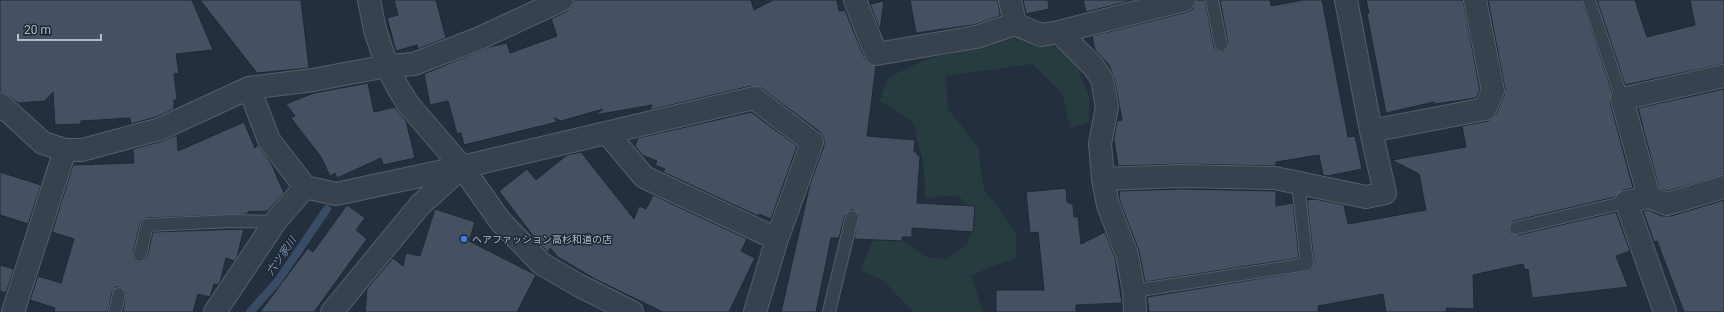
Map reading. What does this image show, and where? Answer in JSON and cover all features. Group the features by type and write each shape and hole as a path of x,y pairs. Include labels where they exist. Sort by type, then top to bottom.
{"street":[{"path":"369,0 387,66 408,104 462,167 501,222 542,264 578,285 632,312"},
{"path":"0,104 43,143 66,150 82,150 160,130 249,88 313,80 387,66 414,64 480,38 562,0"},
{"path":"854,0 876,54 976,38 1015,24 1041,35 1059,32 1184,0"},
{"path":"1010,0 1015,24"},
{"path":"1103,179 1181,176 1275,178 1366,197 1385,193 1371,131 1346,0"},
{"path":"1371,131 1485,109 1493,90 1475,0"},
{"path":"1059,32 1093,66 1102,79 1107,107 1100,144 1103,179 1108,205 1127,255 1134,291 1135,312"},
{"path":"1649,197 1622,99 1724,76"},
{"path":"249,88 269,140 305,187 336,194 608,134 754,98 812,142 777,239 755,312"},
{"path":"608,134 644,177 777,239"},
{"path":"13,312 66,150"},
{"path":"332,312 420,205 462,167"},
{"path":"216,312 275,222 305,187"},
{"path":"1665,312 1626,202 1649,197 1667,204 1724,187"}],"lane":[{"path":"1212,0 1221,45"},
{"path":"1589,0 1622,99"},
{"path":"1134,291 1307,264 1298,183"},
{"path":"1516,228 1626,202"},
{"path":"830,312 852,217"},
{"path":"140,255 147,225 232,221 275,222"},
{"path":"115,312 119,294"}],"green space":[{"path":"1022,36 1072,53 1089,97 1089,122 1070,128 1062,93 1033,64 946,76 948,109 978,147 984,190 999,208 1016,234 1016,258 987,268 971,276 983,312 913,312 884,281 861,270 874,238 894,233 924,256 946,260 968,244 974,213 958,195 926,198 923,161 913,122 880,101 887,78 925,60"}],"building":[{"path":"0,0 192,0 213,50 176,54 179,73 174,74 177,100 174,100 174,109 156,117 131,124 130,118 81,121 81,124 55,125 53,92 45,101 18,103 8,95 0,92"},
{"path":"200,0 301,0 309,68 257,73"},
{"path":"394,0 436,0 446,38 418,49 417,45 396,51 387,18 398,15"},
{"path":"574,0 751,0 754,10 773,0 837,0 839,11 845,10 865,59 868,63 876,66 867,136 915,140 914,152 917,152 917,155 920,155 917,203 975,206 973,232 912,228 912,237 902,237 902,241 854,239 859,215 854,210 850,210 845,215 839,238 831,238 816,312 781,312 810,184 824,146 824,139 820,132 761,88 751,86 650,110 652,105 595,115 603,109 561,121 554,118 557,122 464,145 461,133 457,134 448,101 430,105 424,74 489,47 507,43 510,53 557,36 551,19 568,11 572,7"},
{"path":"910,0 998,0 1000,16 973,25 916,33"},
{"path":"1023,0 1048,0 1049,9 1026,14"},
{"path":"1083,0 1134,0 1086,12"},
{"path":"1196,0 1205,0 1214,47 1216,50 1222,52 1226,50 1228,44 1220,0 1270,0 1271,6 1303,0 1322,0 1348,137 1355,136 1362,169 1328,176 1323,175 1319,155 1276,162 1276,166 1181,164 1118,166 1114,139 1117,121 1122,120 1114,77 1109,65 1095,50 1092,36 1187,12 1193,9"},
{"path":"1366,0 1463,0 1480,90 1476,98 1435,104 1434,102 1386,113 1367,14 1369,13"},
{"path":"1488,0 1582,0 1612,92 1610,102 1633,188 1623,190 1615,197 1514,221 1511,223 1509,229 1511,233 1518,235 1616,212 1630,251 1616,256 1628,287 1532,298 1528,269 1525,270 1523,264 1473,275 1474,309 1446,308 1447,312 1386,312 1383,294 1318,306 1319,312 1149,312 1147,297 1311,270 1314,263 1307,200 1315,199 1344,205 1348,224 1426,210 1419,174 1392,160 1466,147 1462,126 1488,121 1496,114 1504,96 1505,89"},
{"path":"1597,0 1635,0 1647,37 1695,25 1690,0 1724,0 1724,64 1625,85"},
{"path":"884,1 880,30 870,4"},
{"path":"368,83 374,112 395,107 406,121 415,158 383,165 381,158 337,178 335,173 330,176 321,157 291,118 295,116 286,104 314,93"},
{"path":"1724,89 1724,175 1668,191 1659,188 1638,108"},
{"path":"751,112 797,146 771,219 759,214 758,216 663,172 665,169 655,165 657,161 642,155 635,146 638,138"},
{"path":"244,122 255,148 258,145 271,163 284,193 268,211 248,212 248,214 147,218 142,220 140,223 133,254 135,260 139,262 145,260 147,257 153,232 244,229 237,257 234,261 226,258 220,282 218,285 214,284 210,297 198,294 193,312 123,312 126,292 120,287 116,287 112,292 108,312 54,312 55,308 30,300 38,276 61,283 74,239 52,232 73,165 134,163 133,149 163,141 177,135 178,151"},
{"path":"581,152 634,219 639,206 646,209 653,195 747,239 741,251 755,258 729,312 663,312 595,279 558,257 550,248 548,252 537,241 499,191 527,169 536,180 567,155"},
{"path":"0,172 41,185 28,224 0,215"},
{"path":"1066,188 1067,202 1073,205 1074,217 1078,217 1081,244 1105,232 1115,258 1122,303 1076,305 1076,312 996,312 996,290 1044,290 1038,232 1030,233 1026,192"},
{"path":"1181,189 1276,191 1276,206 1293,203 1299,258 1145,282 1139,251 1120,202 1119,191"},
{"path":"1724,200 1724,312 1684,312 1657,241 1654,242 1643,211 1648,210 1662,216 1671,216"},
{"path":"347,205 365,218 356,230 367,239 314,312 260,312 308,248 313,252"},
{"path":"435,209 475,222 469,241 536,275 517,312 365,312 367,289 393,258 403,266 406,253 420,256"},
{"path":"0,265 14,269 6,293 0,291"}],"waterway":[{"name":"六ツ家川","path":"250,312 277,282 327,209"}],"place":[{"name":"ヘアファッション高杉和道の店","path":"464,239"}]}
